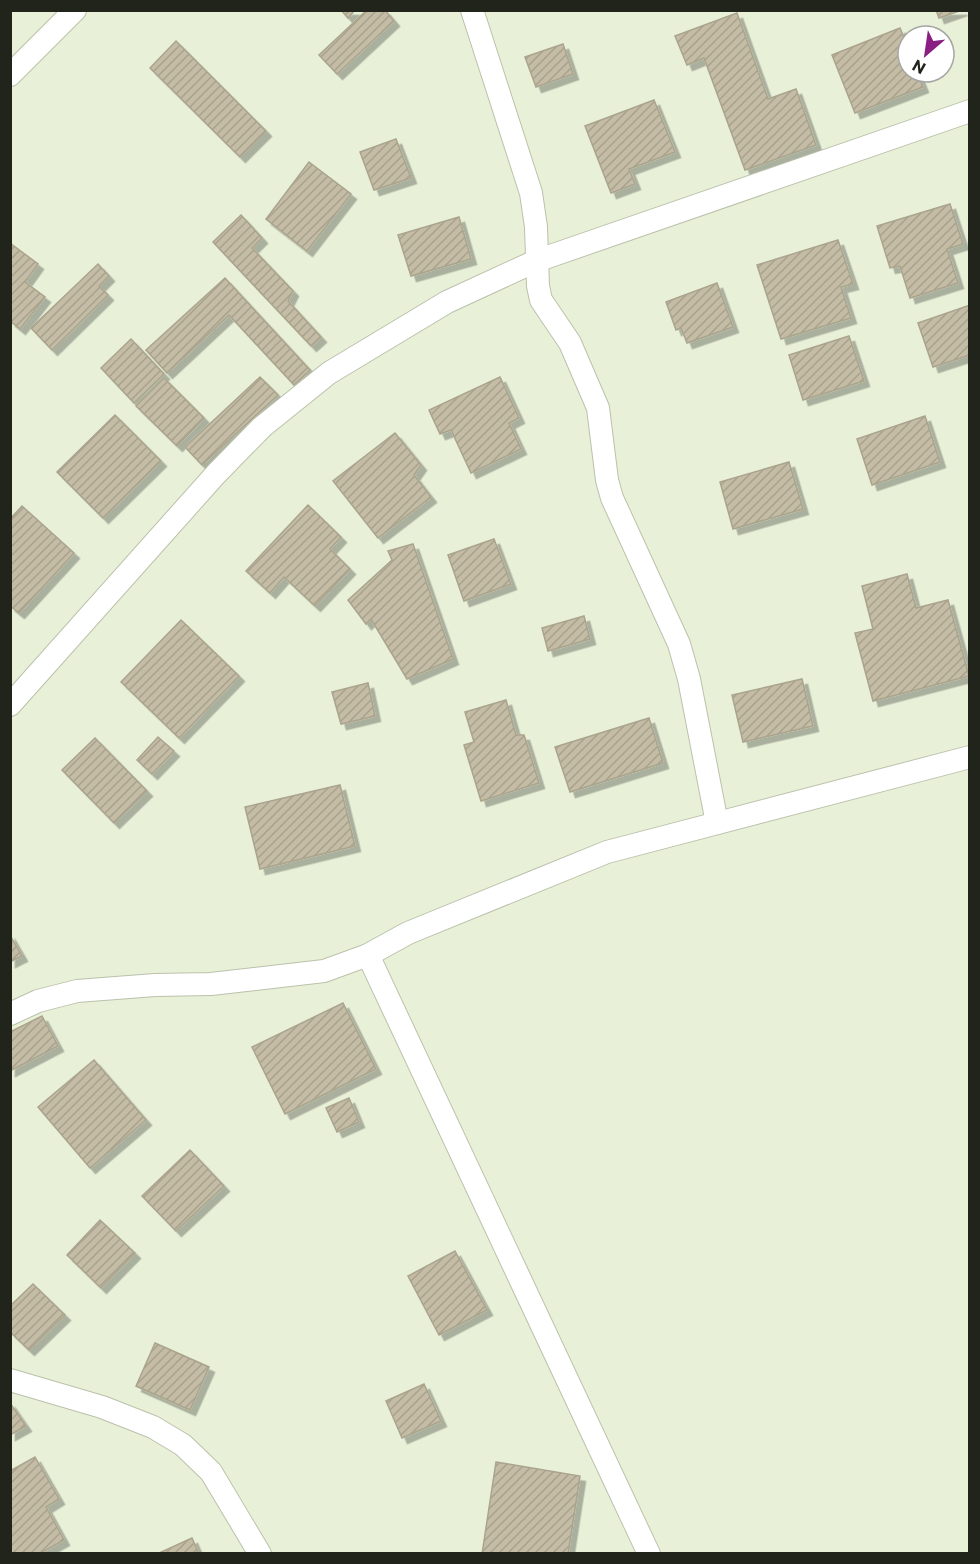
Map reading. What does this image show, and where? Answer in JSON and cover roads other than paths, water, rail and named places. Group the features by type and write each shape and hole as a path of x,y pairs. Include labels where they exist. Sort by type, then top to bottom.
{"street":[{"path":"10,75 75,10"},
{"path":"472,10 531,193 536,227 536,261 541,300 570,343 598,408 607,480 612,498 680,644 717,823"},
{"path":"10,705 216,474 262,427 339,367 447,302 536,261 969,111"},
{"path":"10,1014 38,1001 77,991 155,985 211,984 324,971 368,955 408,933 607,852 969,757"},
{"path":"368,955 649,1554"},
{"path":"10,1380 102,1407 153,1427 183,1445 211,1472 260,1554"}]}
